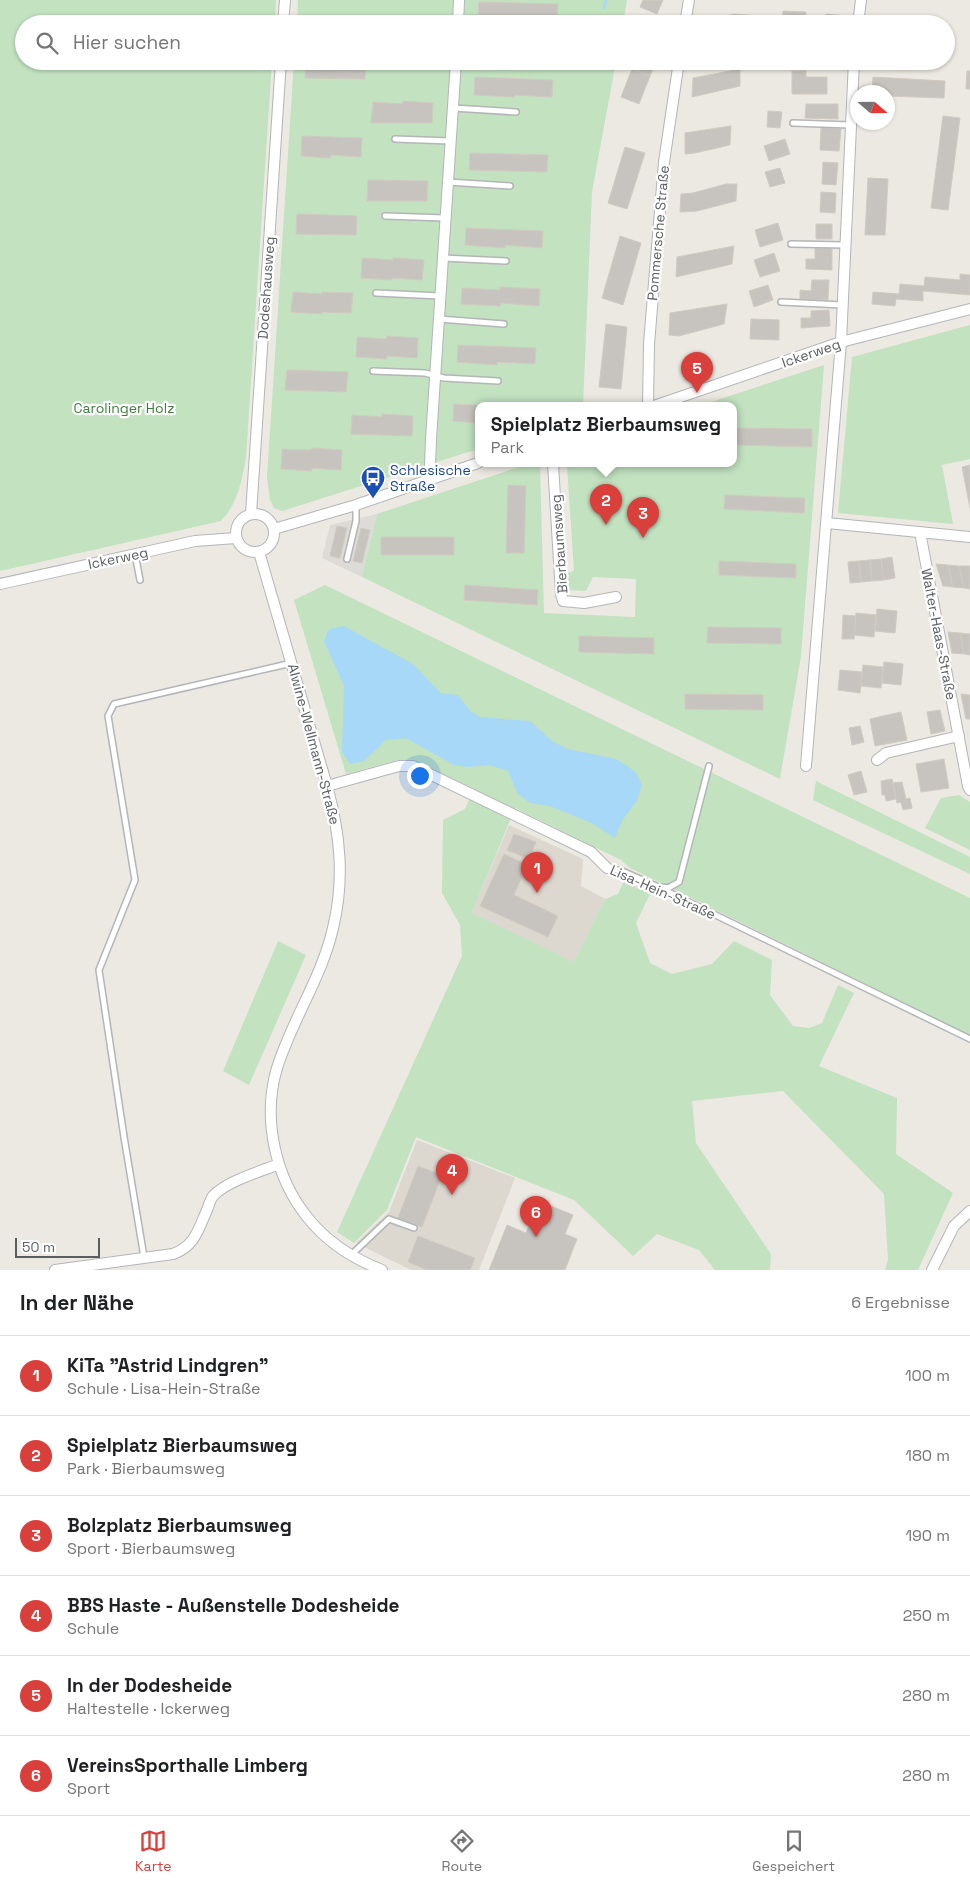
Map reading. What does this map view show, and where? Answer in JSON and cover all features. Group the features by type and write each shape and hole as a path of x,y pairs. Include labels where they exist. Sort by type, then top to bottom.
{"street":[{"path":"284,15 285,0"},
{"path":"458,15 459,0"},
{"path":"686,15 689,0"},
{"path":"859,15 861,0"},
{"name":"Dodeshausweg","path":"251,514 279,70"},
{"path":"434,478 430,465 455,70"},
{"name":"Pommersche Straße","path":"648,402 649,344 664,162 678,70"},
{"path":"852,85 853,70"},
{"path":"806,766 841,342 850,125"},
{"name":"Ickerweg","path":"666,402 841,342 970,309"},
{"path":"274,529 356,505 475,464"},
{"name":"Bierbaumsweg","path":"553,467 563,601 584,603 616,597"},
{"path":"251,514 264,516 269,520 274,529 274,538 271,544 267,549 260,552 248,552 243,549 236,538 235,532 240,520 251,514"},
{"path":"827,523 970,537"},
{"name":"Walter-Haas-Straße","path":"920,532 970,790"},
{"name":"Ickerweg","path":"0,584 195,541 236,538"},
{"name":"Alwine-Wellmann-Straße","path":"260,552 327,786 335,817 340,852 340,889 333,928 323,962 287,1039 276,1070 272,1101 272,1132 279,1164 291,1192 308,1218 330,1240 351,1255 382,1270"},
{"path":"877,760 886,753 959,736"},
{"name":"Lisa-Hein-Straße","path":"327,786 398,766 413,766 591,852 607,868"},
{"path":"55,1270 173,1254 183,1250 191,1244 212,1198 223,1187 279,1164"},
{"path":"932,1270 954,1226 970,1211"}],"lane":[{"path":"453,108 516,112"},
{"path":"793,123 850,125"},
{"path":"395,139 450,141"},
{"path":"448,182 510,186"},
{"path":"385,216 445,218"},
{"path":"791,244 846,245"},
{"path":"443,258 506,261"},
{"path":"376,293 440,296"},
{"path":"781,302 843,306"},
{"path":"439,319 504,324"},
{"path":"372,371 425,373 435,376 498,381"},
{"path":"347,560 356,521 356,505"},
{"path":"135,554 140,580"},
{"path":"144,1257 99,970 135,880 108,716 114,704 292,663"},
{"path":"656,886 668,888 679,882 709,766"},
{"name":"Lisa-Hein-Straße","path":"607,868 622,871 656,886 970,1039"},
{"path":"351,1255 389,1219 414,1228"}],"shaded area":[{"path":"377,514 362,577 322,558 330,525"},
{"path":"509,825 583,859 581,886 605,899 574,963 472,913"},
{"path":"417,1140 515,1178 479,1270 411,1270 356,1243 389,1212"}],"green space":[{"name":"Carolinger Holz","path":"0,0 276,0 275,15 15,15 15,70 271,70 246,457 241,483 232,507 221,521 0,571"},
{"path":"298,0 627,0 624,15 297,15"},
{"path":"293,70 614,70 592,192 583,402 475,402 475,450 282,511 274,508 270,500 267,478"},
{"path":"970,325 970,459 942,465 953,524 838,513 852,357"},
{"path":"824,365 801,656 780,779 362,577 377,514 519,467 540,467 544,613 635,617 636,579 593,577 586,591 567,590 565,574 574,571 567,467 737,467 737,402 711,402"},
{"path":"325,585 970,898 970,1035 630,868 621,860 515,808 472,913 574,962 605,899 618,894 624,881 650,894 636,923 650,963 672,974 712,964 734,941 772,960 770,995 793,1026 809,1028 822,1023 838,985 854,993 819,1066 897,1098 896,1154 953,1193 918,1270 885,1270 888,1260 884,1194 783,1091 692,1101 696,1143 771,1254 770,1270 715,1270 699,1250 657,1234 633,1256 574,1200 416,1137 387,1210 354,1243 337,1232 462,956 460,925 442,893 443,820 465,809 474,789 412,760 397,760 346,774 294,600"},
{"path":"816,781 970,857 970,874 813,800"},
{"path":"959,795 970,802 970,850 925,828 941,798"},
{"path":"278,941 306,955 249,1085 223,1071"}],"water":[{"path":"344,626 413,664 441,693 458,695 470,711 480,717 530,721 552,741 568,749 616,759 636,772 642,785 637,801 623,819 615,838 592,823 550,806 530,803 518,794 508,771 490,765 468,767 454,765 406,738 386,740 364,761 350,764 342,752 344,686 324,641 329,629"}],"building":[{"path":"643,0 663,0 657,14 640,7"},
{"path":"479,2 558,4 557,15 478,15"},
{"path":"783,11 806,12 806,15 783,15"},
{"path":"305,70 366,70 365,79 305,78"},
{"path":"632,70 650,76 639,104 621,97"},
{"path":"635,70 652,70 650,76"},
{"path":"740,70 740,86 692,97 693,78"},
{"path":"792,71 806,71 806,77 827,77 827,94 792,94"},
{"path":"967,71 970,71 970,89 966,89"},
{"path":"475,77 553,80 552,97 474,95"},
{"path":"873,77 945,81 944,98 895,96 895,85 872,85"},
{"path":"403,101 433,103 432,123 371,123 373,102 403,104"},
{"path":"806,104 838,104 838,119 805,118"},
{"path":"768,111 782,112 780,128 767,127"},
{"path":"943,116 960,118 948,210 931,208"},
{"path":"731,126 730,145 685,154 685,133"},
{"path":"821,127 841,129 839,151 820,150"},
{"path":"302,136 362,138 361,157 301,156"},
{"path":"785,139 790,154 769,161 764,146"},
{"path":"625,147 645,153 627,209 608,203"},
{"path":"470,153 548,155 547,172 469,170"},
{"path":"823,162 838,163 836,185 822,184"},
{"path":"780,168 785,183 770,187 765,172"},
{"path":"868,178 888,179 885,235 865,235"},
{"path":"368,180 428,181 427,201 367,201"},
{"path":"726,184 737,184 736,201 697,211 680,212 681,194 693,193"},
{"path":"821,192 836,193 835,213 820,212"},
{"path":"297,214 357,216 356,235 296,234"},
{"path":"778,223 783,240 760,247 755,230"},
{"path":"816,224 832,224 832,239 816,239"},
{"path":"466,228 543,231 542,248 505,245 505,248 465,245"},
{"path":"620,236 641,243 623,305 602,298"},
{"path":"734,246 732,264 676,277 677,257"},
{"path":"815,248 832,249 832,270 806,269 806,259 815,259"},
{"path":"774,253 780,271 760,277 754,260"},
{"path":"362,258 424,260 422,280 361,278"},
{"path":"960,274 970,275 970,295 923,291 923,301 896,299 895,306 872,304 873,292 899,294 900,284 924,286 925,277 960,280"},
{"path":"812,280 829,280 828,300 800,299 800,290 811,291"},
{"path":"768,285 773,300 754,307 749,291"},
{"path":"500,287 540,289 539,306 501,303 500,306 461,304 462,288 500,290"},
{"path":"293,292 321,294 322,292 353,293 351,313 291,312"},
{"path":"727,304 724,324 679,336 669,335 670,313"},
{"path":"829,310 830,326 801,328 801,318 811,318 811,311"},
{"path":"751,319 779,320 779,340 750,339"},
{"path":"606,324 627,327 621,389 599,387"},
{"path":"387,336 418,338 417,358 387,356 387,359 356,357 357,337 386,339"},
{"path":"458,345 536,348 535,364 497,362 497,365 457,362"},
{"path":"287,370 348,372 346,392 285,390"},
{"path":"454,404 475,405 475,423 453,421"},
{"path":"382,414 413,416 412,436 351,434 352,415 382,417"},
{"path":"737,428 812,429 812,447 737,445"},
{"path":"312,448 342,450 341,470 312,468 312,471 281,469 282,449 311,450"},
{"path":"970,465 970,508 962,467"},
{"path":"508,485 526,486 524,553 506,553"},
{"path":"725,495 805,498 804,513 724,509"},
{"path":"337,526 347,528 340,558 330,556"},
{"path":"361,528 370,530 362,563 353,561"},
{"path":"381,537 454,537 454,555 381,555"},
{"path":"892,557 895,578 884,580 881,559"},
{"path":"881,559 884,580 872,581 870,560"},
{"path":"870,560 872,581 861,582 859,561"},
{"path":"719,561 796,564 796,578 719,575"},
{"path":"859,561 861,582 850,583 848,562"},
{"path":"936,564 948,565 953,587 943,586"},
{"path":"948,565 959,566 964,588 953,587"},
{"path":"959,566 970,566 970,589 964,588"},
{"path":"465,585 538,590 537,605 464,600"},
{"path":"877,609 897,611 895,633 875,631"},
{"path":"856,613 876,615 874,637 854,635"},
{"path":"843,615 856,616 854,639 842,639"},
{"path":"708,627 781,628 781,644 707,643"},
{"path":"948,632 960,633 964,654 952,653"},
{"path":"960,633 970,634 970,655 964,654"},
{"path":"579,636 654,638 654,654 579,652"},
{"path":"884,662 903,664 901,685 882,683"},
{"path":"863,665 883,667 881,688 861,686"},
{"path":"840,670 862,672 860,693 838,690"},
{"path":"685,694 763,695 763,710 685,709"},
{"path":"961,694 970,695 970,719 966,719"},
{"path":"940,710 945,731 931,734 927,712"},
{"path":"901,712 907,740 875,746 870,719"},
{"path":"860,726 864,742 852,745 849,728"},
{"path":"944,759 949,788 921,792 916,764"},
{"path":"861,771 867,792 854,795 848,775"},
{"path":"892,779 896,799 886,801 885,795 882,795 881,781"},
{"path":"902,782 906,799 910,798 912,808 903,810 901,802 897,803 893,783"},
{"path":"514,834 536,842 529,859 507,850"},
{"path":"504,854 527,865 514,895 558,916 548,937 480,906"},
{"path":"418,1166 442,1175 422,1227 398,1218"},
{"path":"539,1201 573,1215 565,1234 577,1239 565,1270 489,1270 507,1225 526,1233"},
{"path":"418,1236 475,1258 470,1270 427,1270 408,1262"}],"waterway":[{"path":"604,8 606,0"}],"place":[{"name":"In der Dodesheide","path":"697,393"},
{"name":"Schlesische Straße","path":"373,499"},
{"name":"Spielplatz Bierbaumsweg","path":"606,525"},
{"name":"Bolzplatz Bierbaumsweg","path":"643,538"},
{"name":"KiTa \"Astrid Lindgren\"","path":"537,893"},
{"name":"BBS Haste - Außenstelle Dodesheide","path":"452,1195"},
{"name":"VereinsSporthalle Limberg","path":"536,1237"}]}
